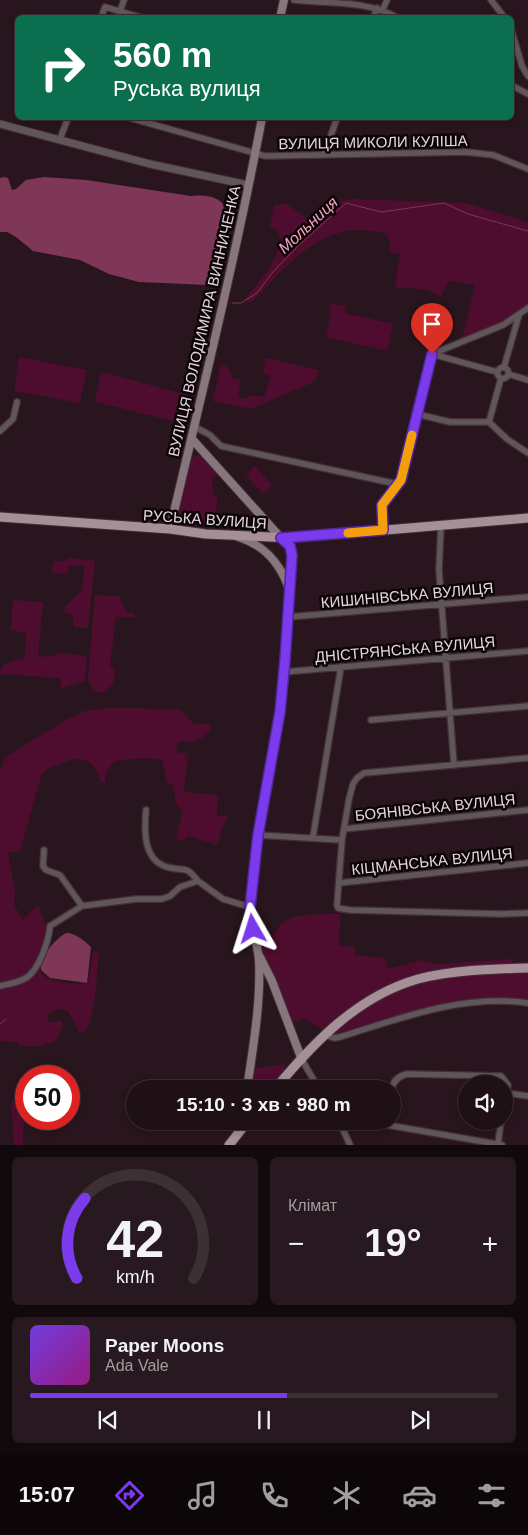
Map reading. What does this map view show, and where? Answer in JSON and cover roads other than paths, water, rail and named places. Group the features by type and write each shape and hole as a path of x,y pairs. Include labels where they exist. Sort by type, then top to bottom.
{"main road":[{"path":"281,15 284,0"},
{"name":"ВУЛИЦЯ ВОЛОДИМИРА ВИННИЧЕНКА","path":"170,529 195,427 262,120"},
{"path":"192,438 290,546 292,555 280,712 258,835 250,907 259,968 256,1026 248,1080"},
{"name":"РУСЬКА ВУЛИЦЯ","path":"0,517 281,538 528,518"},
{"path":"232,535 255,544 273,558 290,590"},
{"path":"258,953 272,981 302,1060"},
{"path":"283,1080 325,1035 361,1005 380,995 410,982 440,975 528,968"},
{"path":"229,1145 239,1130"}],"street":[{"path":"120,11 124,0"},
{"path":"294,0 347,2 368,5 392,15"},
{"path":"375,15 387,0"},
{"path":"491,0 503,15"},
{"path":"102,15 105,7 133,15"},
{"path":"514,38 522,66 528,76"},
{"path":"514,87 528,94"},
{"path":"60,139 67,120"},
{"name":"ВУЛИЦЯ МИКОЛИ КУЛІША","path":"137,120 256,153 277,157 466,152 493,155 528,169"},
{"path":"324,155 336,120"},
{"path":"0,124 150,164 248,185"},
{"path":"432,354 503,325 528,308"},
{"path":"504,368 519,314"},
{"path":"432,354 497,372 501,378"},
{"path":"383,530 382,505 401,480 432,354"},
{"path":"497,372 500,368 504,368"},
{"path":"504,368 508,371 508,374 528,380"},
{"path":"501,378 506,377 508,374"},
{"path":"489,422 501,378"},
{"path":"0,431 13,419 16,402"},
{"path":"417,414 450,422 489,422 507,439 528,453"},
{"path":"195,427 210,436 221,446 398,484"},
{"path":"441,526 439,565 441,604 454,765"},
{"name":"КИШИНІВСЬКА ВУЛИЦЯ","path":"288,617 528,597"},
{"name":"ДНІСТРЯНСЬКА ВУЛИЦЯ","path":"284,672 528,651"},
{"path":"313,837 341,667"},
{"path":"371,720 528,706"},
{"path":"528,758 360,775 353,784 342,840 338,908 350,910 528,913"},
{"path":"146,810 145,836 147,849 158,863 170,868 184,869 191,872 198,881 223,900 250,907"},
{"name":"БОЯНІВСЬКА ВУЛИЦЯ","path":"344,829 528,810"},
{"name":"БОЯНІВСЬКА ВУЛИЦЯ","path":"258,835 342,840"},
{"path":"44,850 43,866 46,870 60,875 82,906"},
{"name":"КІЦМАНСЬКА ВУЛИЦЯ","path":"339,883 528,863"},
{"path":"0,986 25,979 45,950 50,926 82,906 136,899 162,900 180,887 190,882 198,881"},
{"path":"325,1035 334,1038 340,1037 434,1008 497,1002 528,1003"},
{"path":"302,1060 314,1080"},
{"path":"395,1080 401,1075 407,1074 496,1075"},
{"path":"513,1094 528,1096"},
{"path":"401,1126 500,1145 501,1130"},
{"path":"344,1130 350,1145"}],"waterway":[{"name":"Мольниця","path":"232,303 241,303 257,293 272,273 298,246 346,203 381,212 444,203 468,214 528,231"},
{"path":"0,1024 6,1019"}]}
